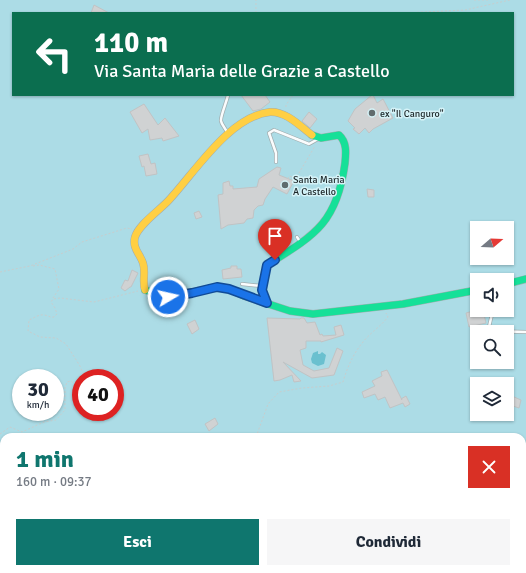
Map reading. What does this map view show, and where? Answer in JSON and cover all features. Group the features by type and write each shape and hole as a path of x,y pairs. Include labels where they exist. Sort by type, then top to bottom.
{"street":[{"path":"267,303 262,290 267,265 299,240 318,230 326,222 335,207 344,173 346,146 344,139 339,135 320,138 314,137 288,116 272,112 264,113 245,121 228,135 194,169 170,198 138,230 134,244 144,267 143,286 145,290 168,297 217,287 229,289 267,303 290,311 313,314 379,307 470,291"},
{"path":"514,282 526,279"}],"lane":[{"path":"228,96 226,106 220,117 223,127 228,135"},
{"path":"276,162 276,153 269,133 274,130 309,144 320,138"},
{"path":"242,284 263,286"},
{"path":"491,317 488,331 526,332"}],"path":[{"path":"256,0 256,12"},
{"path":"474,0 489,0"},
{"path":"425,12 465,10 509,0"},
{"path":"288,116 286,105 293,96"},
{"path":"288,179 289,176 296,178 315,145"},
{"path":"30,266 73,249 82,242 127,228 138,230"},
{"path":"0,272 39,265 55,269 59,288 51,302 57,314 50,318 44,315 38,315 30,320 28,331 40,337 56,338 66,344 81,369"},
{"path":"52,299 60,298 94,302 145,290"},
{"path":"257,433 268,404 279,392 302,388 329,386 343,382 348,366 357,349 363,341 380,327 388,317 379,307"},
{"path":"1,433 10,427 22,432 44,422 56,420 65,410 65,388 67,382 72,381"}],"shaded area":[{"path":"0,0 526,0 526,433 0,433"},
{"path":"318,351 318,354 322,352 326,355 324,364 318,366 312,363 311,359 313,353"}],"building":[{"path":"94,5 107,12 91,12"},
{"path":"242,96 266,96 270,102 261,109 253,111"},
{"name":"ex \"Il Canguro\"","path":"371,96 374,96 377,103 383,99 393,118 373,129 369,133 365,128 359,134 353,129 355,128 348,121 355,109"},
{"path":"144,104 158,125 165,118 179,136 163,141 162,138 150,140 148,129 142,133 130,112"},
{"path":"309,112 317,119 310,128 302,121"},
{"path":"148,154 151,164 155,163 157,174 146,176 144,166 142,167 139,156"},
{"path":"277,167 281,168 279,175 294,181 287,194 273,187 263,205 258,206 254,210 253,218 247,219 244,223 228,225 221,229 218,195 223,194 223,183 229,181 230,186 233,186 233,189 257,187 259,179"},
{"path":"367,189 374,190 374,197 368,197"},
{"path":"199,211 202,217 196,219 194,213"},
{"path":"231,266 237,266 237,269 241,269 242,277 223,279 222,270 231,268"},
{"path":"132,270 138,273 131,287 125,291 121,288 125,280 128,281"},
{"path":"470,312 470,317 485,317 486,323 470,325 469,327 466,313"},
{"path":"267,318 304,318 307,323 315,322 320,335 322,334 323,336 336,335 334,327 341,325 344,335 321,342 306,341 306,348 300,350 303,365 314,371 329,368 337,348 343,351 334,375 312,378 283,362 301,381 294,382 292,375 274,381"},
{"path":"195,320 199,329 192,334 187,324"},
{"path":"387,370 401,399 406,396 410,404 405,407 403,403 390,408 385,397 378,400 375,394 364,398 362,392 375,386 372,381 382,376 381,372"},
{"path":"514,397 521,400 519,408 514,406"},
{"path":"215,418 218,424 209,431 205,424"}],"traffic: fast":[{"path":"267,303 262,289 267,265 298,245 321,225 329,214 336,200 341,183 346,152 345,144 342,138 339,135 321,138 312,135"},
{"path":"514,282 526,279"},
{"path":"145,290 168,297 217,287 229,289 244,296 290,311 313,314 403,304 470,291"}],"traffic: slow":[{"path":"145,290 144,266 134,241 137,232 145,222 169,200 227,134 255,116 276,112 287,116 312,135"}],"place":[{"name":"ex \"Il Canguro\"","path":"372,113"},
{"name":"Santa Maria A Castello","path":"285,185"}],"route":[{"path":"168,297 217,287 229,289 244,296 267,303 262,290 267,265 275,260"}]}
